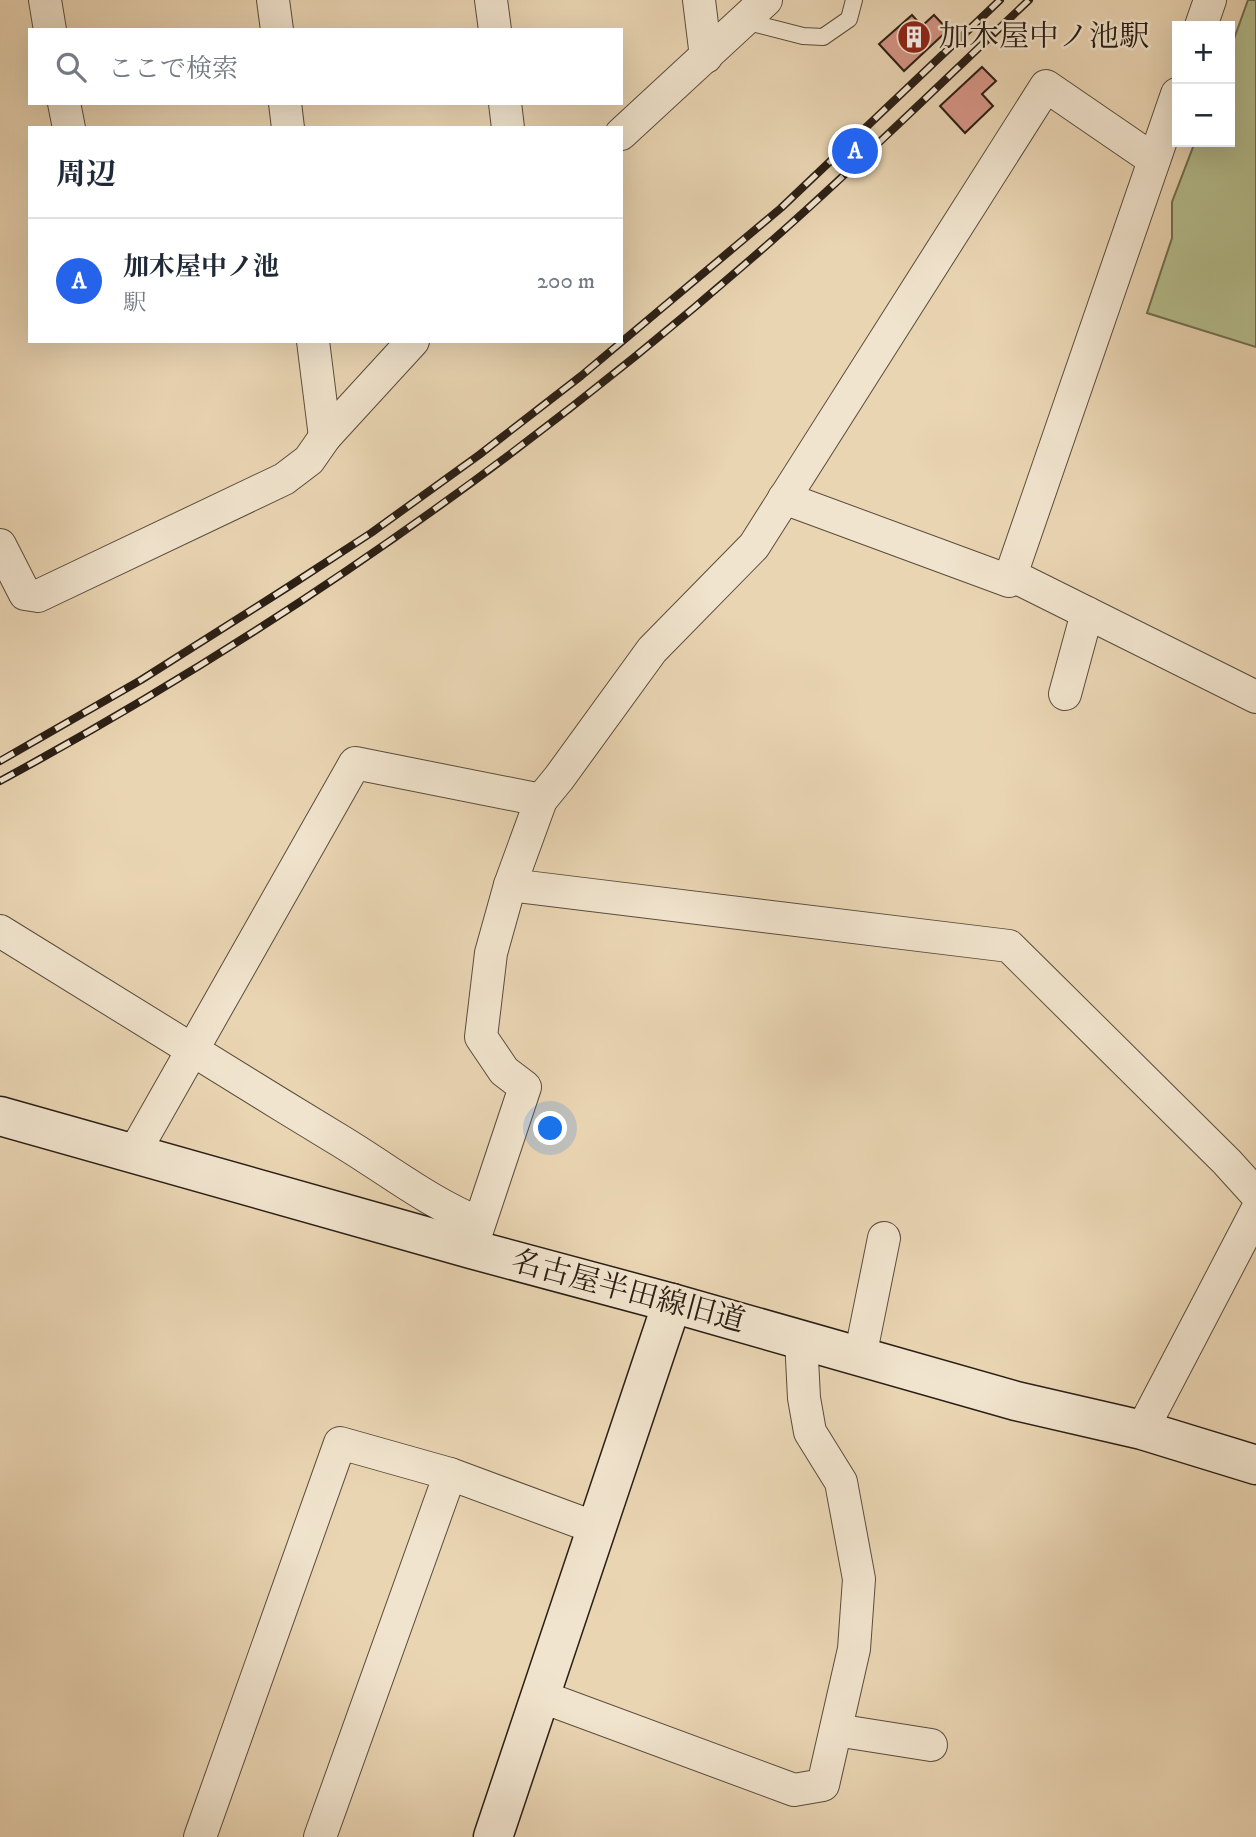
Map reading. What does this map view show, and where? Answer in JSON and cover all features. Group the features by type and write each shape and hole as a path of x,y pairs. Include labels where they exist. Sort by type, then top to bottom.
{"street":[{"path":"45,0 50,28"},
{"path":"273,0 277,28"},
{"path":"491,0 495,28"},
{"path":"699,0 706,57"},
{"path":"1203,21 1210,0"},
{"path":"623,132 755,11"},
{"path":"0,931 368,1157 448,1210 475,1236 526,1087 504,1071 481,1037 491,953 510,885 541,800 652,650 754,546 1046,86 1154,160"},
{"path":"64,105 69,126"},
{"path":"285,105 288,126"},
{"path":"505,105 508,126"},
{"path":"1172,108 1011,575 1256,697"},
{"path":"313,343 325,437"},
{"path":"0,545 25,594 38,596 284,479 309,460 325,437 412,343"},
{"path":"784,498 1009,580"},
{"path":"1065,694 1087,612"},
{"path":"134,1153 355,763 541,800"},
{"path":"510,885 1009,946 1256,1194"},
{"name":"名古屋半田線旧道","path":"0,1116 134,1153 475,1236 672,1303 1016,1401 1142,1430 1256,1465"},
{"path":"1142,1430 1256,1212"},
{"path":"860,1356 884,1238"},
{"path":"493,1837 672,1303"},
{"path":"540,1696 794,1790 823,1785 854,1649 859,1579 842,1482 810,1433 804,1398 801,1339"},
{"path":"200,1837 340,1443 450,1474 596,1528"},
{"path":"320,1837 450,1474"},
{"path":"836,1730 931,1745"}],"lane":[{"path":"755,11 803,36 824,37 849,19 854,0"}],"green space":[{"path":"1248,0 1256,0 1256,347 1147,313 1172,238 1172,202 1193,147 1235,147 1235,36"}],"building":[{"name":"加木屋中ノ池駅","path":"912,15 922,26 934,15 948,30 904,71 879,44"},
{"name":"加木屋中ノ池駅","path":"982,67 996,81 982,94 993,106 965,133 940,106"}],"railway":[{"path":"623,341 781,208 1000,0"},
{"path":"0,781 203,664 301,601 494,466 587,395 767,245 1029,0"},
{"path":"0,761 141,680 371,533 479,455 620,343"}],"place":[{"name":"加木屋中ノ池駅","path":"914,37"},
{"name":"加木屋中ノ池","path":"855,151"}]}
